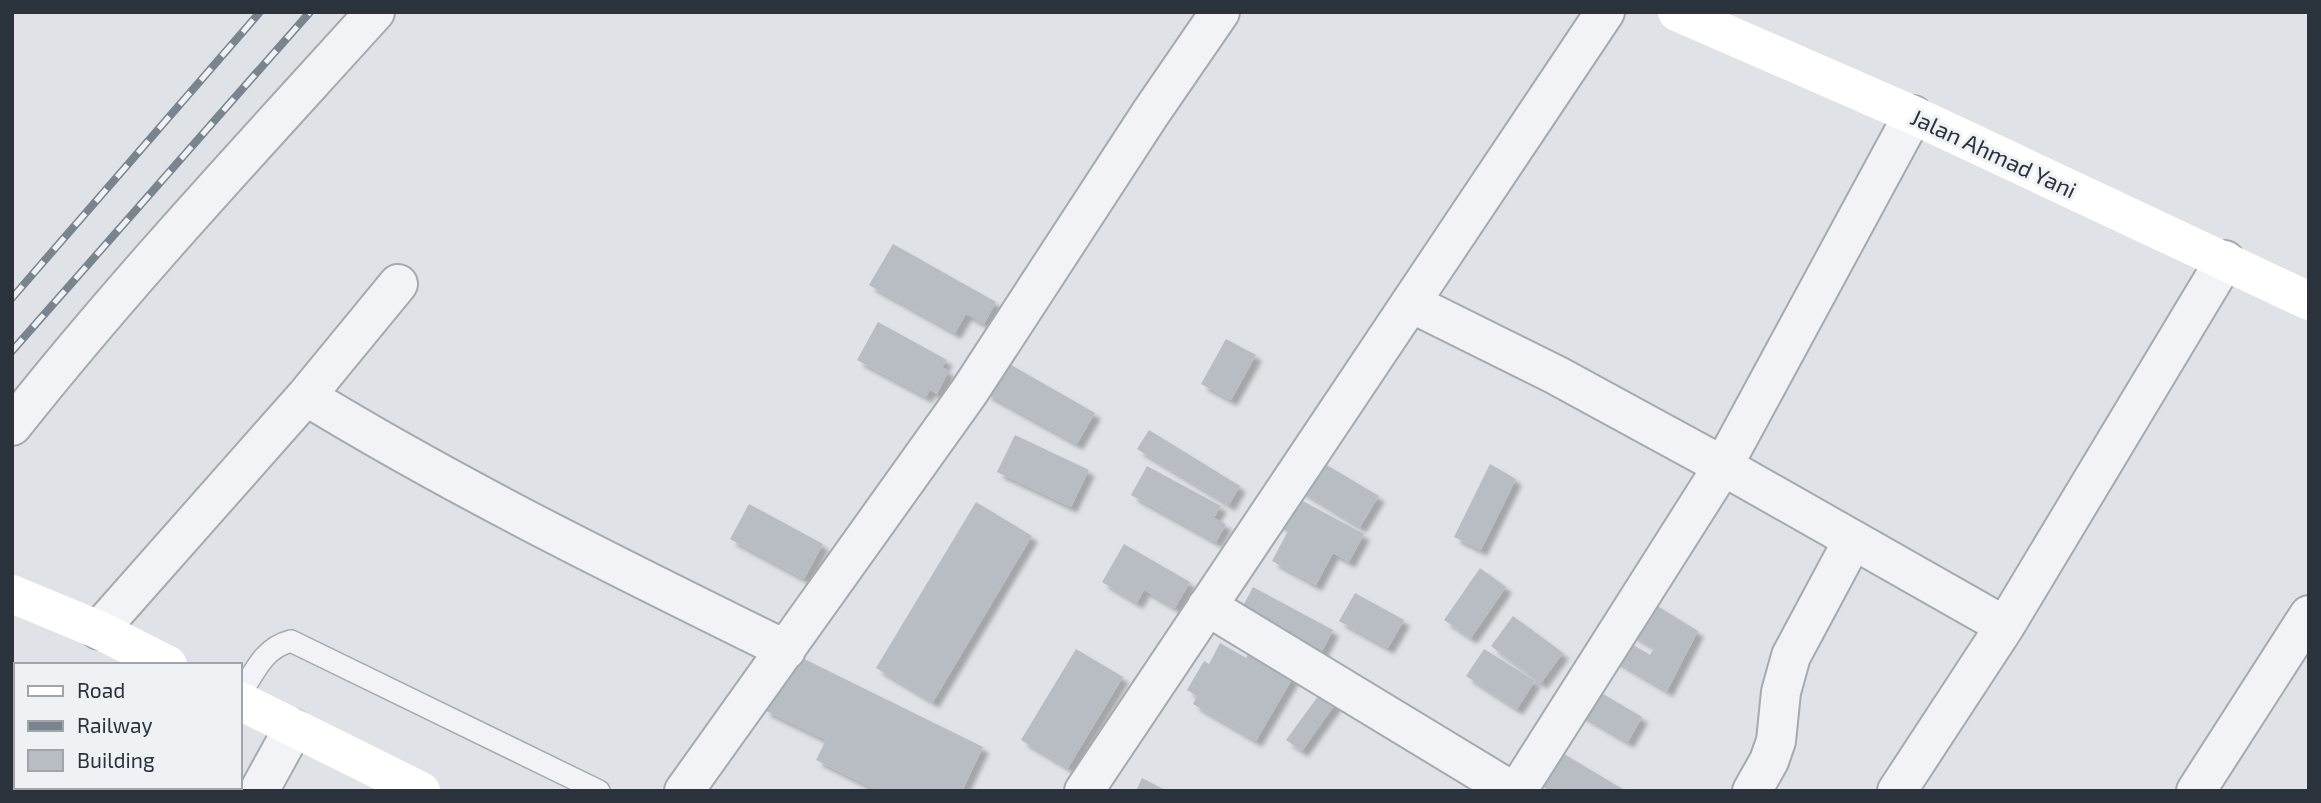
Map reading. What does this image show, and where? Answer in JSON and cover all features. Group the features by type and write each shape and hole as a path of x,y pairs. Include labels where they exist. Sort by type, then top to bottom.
{"street":[{"path":"12,426 121,296 375,12"},
{"path":"684,791 969,393 1220,12"},
{"path":"1084,791 1605,12"},
{"name":"Jalan Ahmad Yani","path":"1677,12 1913,115 2309,301"},
{"path":"1207,606 1515,791 1723,466 1913,115"},
{"path":"1897,791 2005,626 2225,260"},
{"path":"99,630 306,396 398,284"},
{"path":"1411,303 1556,375 2005,626"},
{"path":"306,396 394,450 600,559 786,650"},
{"path":"1752,791 1769,761 1776,741 1781,692 1791,656 1853,540"},
{"path":"12,594 99,630 164,663"},
{"path":"2196,791 2309,615"},
{"path":"242,702 421,791"},
{"path":"259,791 293,729"}],"lane":[{"path":"242,692 269,650 278,644 291,641 599,791"}],"building":[{"path":"893,244 996,302 984,324 966,314 955,333 869,285"},
{"path":"878,322 947,360 942,367 949,371 937,394 930,390 926,397 857,360"},
{"path":"1226,339 1256,355 1231,400 1201,384"},
{"path":"1004,361 1095,413 1077,444 985,393"},
{"path":"1149,430 1240,486 1229,505 1137,449"},
{"path":"1015,435 1089,470 1071,507 997,472"},
{"path":"1313,457 1379,496 1360,527 1295,487"},
{"path":"1490,464 1516,479 1481,550 1454,537"},
{"path":"1147,466 1221,506 1214,518 1226,524 1216,542 1131,495"},
{"path":"1286,492 1364,534 1349,562 1333,553 1316,585 1272,561 1289,529 1271,520"},
{"path":"976,502 1032,536 933,702 876,668"},
{"path":"749,504 823,544 804,579 730,539"},
{"path":"1124,544 1190,582 1175,608 1144,590 1137,603 1102,582"},
{"path":"1480,568 1506,587 1471,638 1444,620"},
{"path":"1253,587 1333,630 1317,661 1236,619"},
{"path":"1355,593 1404,620 1388,648 1339,621"},
{"path":"1646,599 1698,631 1667,691 1608,656 1620,637 1650,655 1654,648 1627,631"},
{"path":"1513,616 1563,653 1541,683 1491,646"},
{"path":"1220,643 1246,658 1251,650 1295,674 1256,741 1193,704 1197,696 1187,690 1204,661 1209,664"},
{"path":"1076,649 1123,677 1068,768 1021,740"},
{"path":"1484,649 1535,681 1517,709 1466,676"},
{"path":"792,653 983,747 962,791 879,791 816,760 826,740 764,710"},
{"path":"1588,685 1642,717 1628,742 1573,710"},
{"path":"1324,688 1339,699 1302,751 1286,740"},
{"path":"1559,751 1626,791 1550,791 1540,785"},
{"path":"1142,778 1167,791 1136,791"}],"railway":[{"path":"12,298 260,12"},
{"path":"12,351 310,12"}]}
